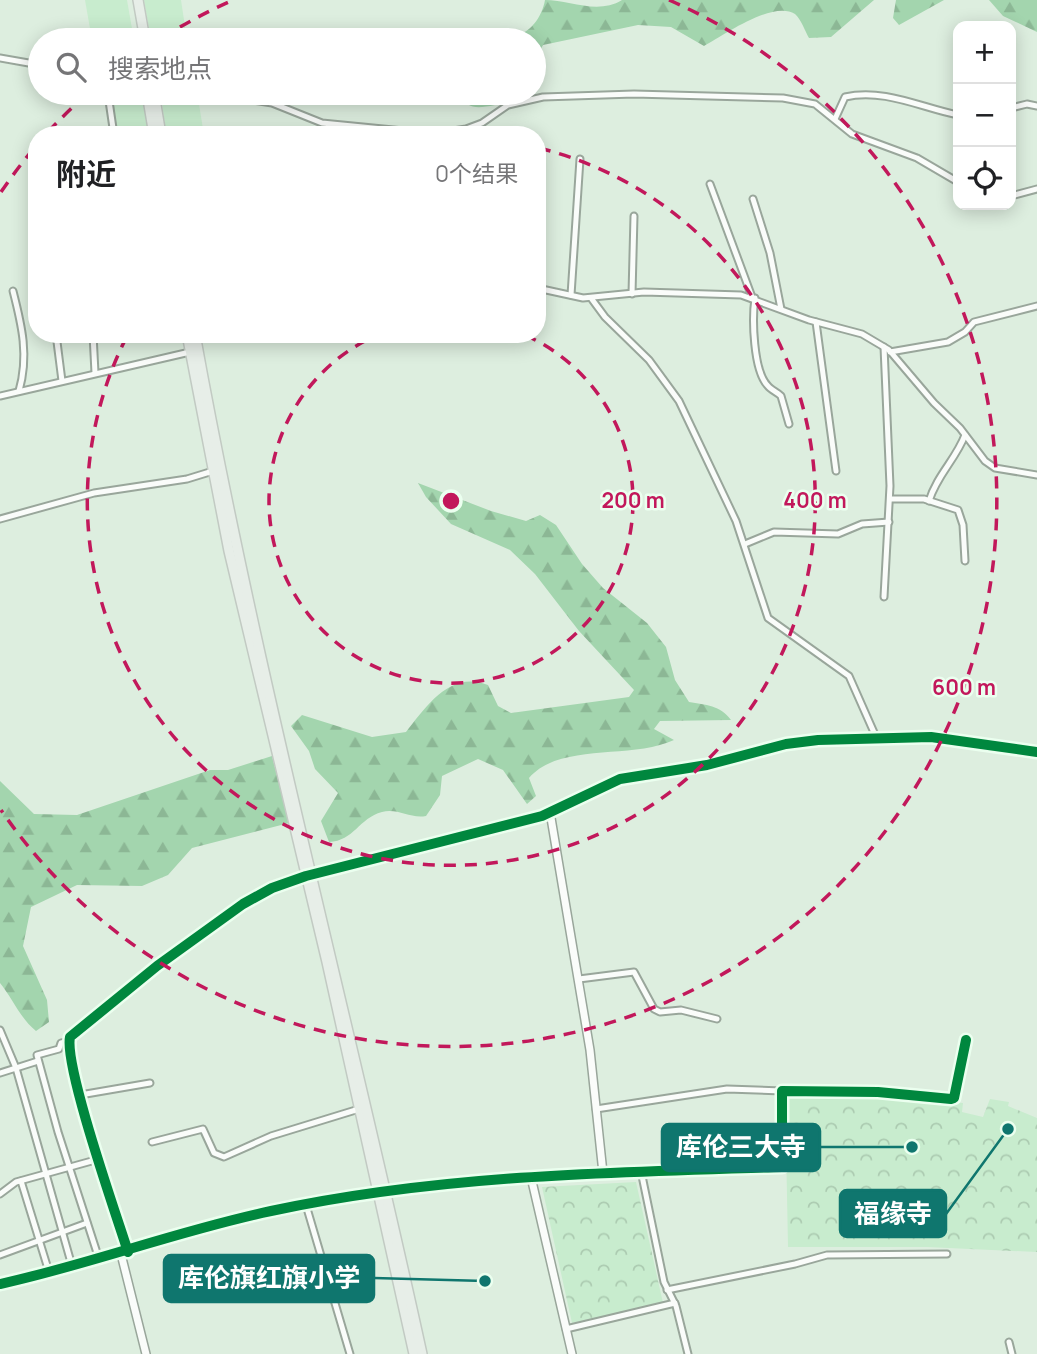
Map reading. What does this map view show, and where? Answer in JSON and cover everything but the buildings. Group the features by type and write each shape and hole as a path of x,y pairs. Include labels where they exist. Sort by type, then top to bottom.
{"main road":[{"path":"132,0 137,28"},
{"path":"138,0 143,28"},
{"path":"149,105 152,126"},
{"path":"156,105 160,126"},
{"path":"188,343 229,551 310,875 359,1109 383,1193 414,1354"},
{"path":"197,343 238,558 422,1354"}],"street":[{"path":"0,58 28,63"},
{"path":"546,98 582,94 783,98 815,104 852,134 917,158 953,179"},
{"path":"835,120 845,97 866,95 914,102 953,114"},
{"path":"1016,107 1027,104 1037,106"},
{"path":"109,105 112,126"},
{"path":"277,105 322,123 353,126"},
{"path":"469,126 482,123 511,105"},
{"path":"571,295 580,159"},
{"path":"710,184 753,298 752,317 761,369 768,387 782,396 789,424"},
{"path":"1016,195 1037,189"},
{"path":"753,199 770,253 781,309"},
{"path":"632,294 634,216"},
{"path":"546,290 591,298 632,294 753,298 816,322 862,334 890,352 985,461 995,468 1037,475"},
{"path":"13,291 25,348 25,371 19,391"},
{"path":"591,298 605,317 649,360 679,401 745,544 768,618 849,676 876,737"},
{"path":"890,352 948,342 965,332 974,322 1037,306"},
{"path":"816,322 836,471"},
{"path":"58,343 62,381"},
{"path":"93,343 95,373"},
{"path":"884,347 890,499 884,597"},
{"path":"0,396 190,352"},
{"path":"929,501 937,478 960,448 965,435"},
{"path":"0,519 94,494 187,479 213,471"},
{"path":"890,499 929,501 958,510 963,525 965,561"},
{"path":"745,544 774,532 838,534 862,524 888,522"},
{"path":"99,1259 58,1132 38,1061 39,1053 59,1049 61,1043 69,1041 94,1014 243,904 272,888 310,875 497,829 550,812 608,783 632,776 700,766 805,741 931,737 1037,752"},
{"path":"550,812 579,979 603,1173"},
{"path":"579,979 629,970 634,972 654,1009 660,1012 681,1010 717,1019"},
{"path":"0,1030 16,1068 72,1266"},
{"path":"596,1109 727,1089 878,1092 951,1099 954,1098 966,1040"},
{"path":"69,1041 80,1095 124,1253 146,1354"},
{"path":"0,1073 38,1061"},
{"path":"80,1095 150,1083"},
{"path":"0,1284 124,1253 255,1215 383,1193 531,1177 782,1167 782,1091"},
{"path":"152,1142 203,1129 214,1153 224,1157 271,1136 359,1109"},
{"path":"0,1194 22,1181 99,1159"},
{"path":"641,1171 667,1290 675,1303 688,1354"},
{"path":"531,1177 572,1354"},
{"path":"22,1181 49,1272"},
{"path":"306,1205 350,1354"},
{"path":"0,1255 87,1223"},
{"path":"667,1290 827,1255 947,1254"},
{"path":"566,1329 675,1303"},
{"path":"1009,1342 1012,1354"}],"green space":[{"path":"85,0 127,0 132,28 90,28"},
{"path":"144,0 181,0 185,28 149,28"},
{"path":"545,0 593,7 622,0 874,0 831,37 809,38 797,16 785,11 761,15 704,46 671,27 638,25 546,44 546,28 530,28 541,13"},
{"path":"896,0 944,0 899,25 893,18"},
{"path":"989,0 1037,0 1037,32 1016,21 1003,16"},
{"path":"114,105 144,105 147,126 113,126"},
{"path":"162,105 199,105 203,126 165,126"},
{"path":"418,483 491,511 526,521 540,515 556,525 582,564 603,588 647,623 666,647 675,680 689,702 717,709 731,720 660,721 654,729 674,740 638,749 577,755 542,767 529,778 536,796 527,804 503,770 478,759 442,776 440,795 426,816 382,812 368,819 345,838 329,842 321,821 338,793 315,769 309,751 291,726 302,715 372,737 406,732 431,701 451,686 463,682 488,685 498,706 511,713 629,697 634,690 579,631 535,574 510,550 451,524 426,497"},
{"path":"272,756 289,823 192,848 168,875 142,886 77,885 31,907 23,946 47,1000 49,1022 36,1031 25,1020 0,983 0,781 34,814 77,815 210,770 228,770"},
{"path":"785,1094 860,1094 963,1103 962,1112 983,1117 990,1099 1009,1102 1008,1106 1037,1118 1037,1252 927,1247 788,1247"},
{"path":"636,1182 663,1303 572,1323 542,1187"}],"cycle path":[{"path":"128,1252 83,1108 70,1053 70,1037 157,966 243,904 272,888 306,876 542,816 620,779 707,765 786,744 818,740 931,737 1037,752"},
{"path":"0,1284 237,1219 334,1199 525,1177 782,1167 782,1091 878,1092 951,1099 954,1098 966,1040"}],"place":[{"name":"福缘寺","path":"1008,1129"},
{"name":"库伦三大寺","path":"912,1147"},
{"name":"库伦旗红旗小学","path":"485,1281"}]}
